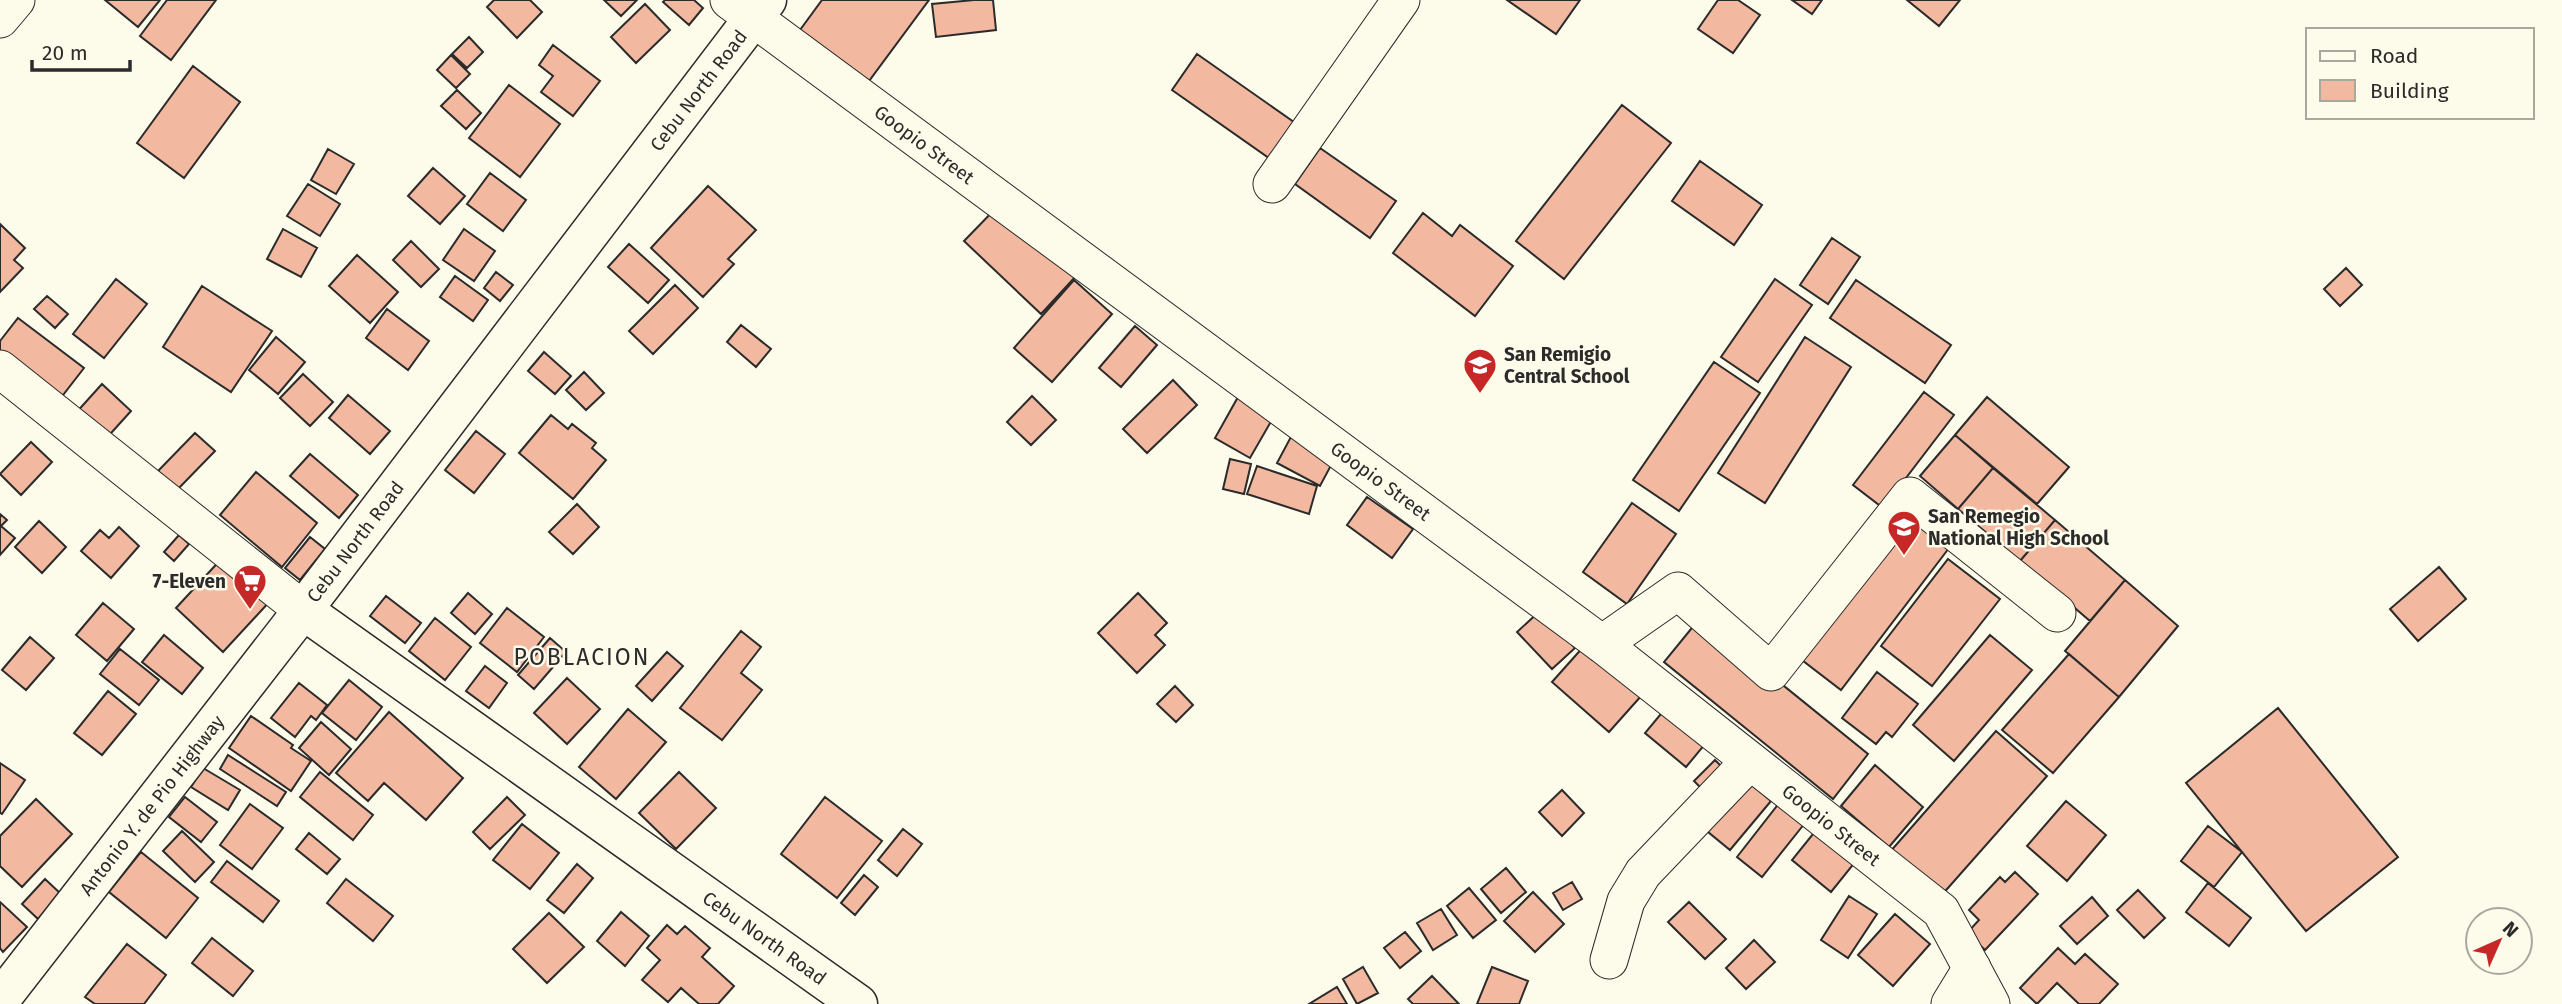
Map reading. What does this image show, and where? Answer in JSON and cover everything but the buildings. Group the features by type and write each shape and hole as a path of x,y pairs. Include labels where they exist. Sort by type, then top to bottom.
{"main road":[{"name":"Cebu North Road","path":"750,6 303,610 858,1004"},
{"name":"Antonio Y. de Pio Highway","path":"0,1000 303,610"}],"street":[{"path":"0,19 16,0"},
{"path":"1272,184 1401,0"},
{"name":"Goopio Street","path":"750,6 1026,218 1602,644 1941,911 1991,1004"},
{"path":"0,369 303,610"},
{"path":"1602,644 1678,591 1771,672 1910,496 2057,613"},
{"path":"1609,960 1626,901 1643,873 1750,761"},
{"path":"1950,1004 1972,968"}],"place":[{"name":"San Remigio Central School","path":"1480,395"},
{"name":"San Remegio National High School","path":"1904,557"},
{"name":"7-Eleven","path":"250,611"}],"district":[{"name":"POBLACION","path":"582,657"}]}
